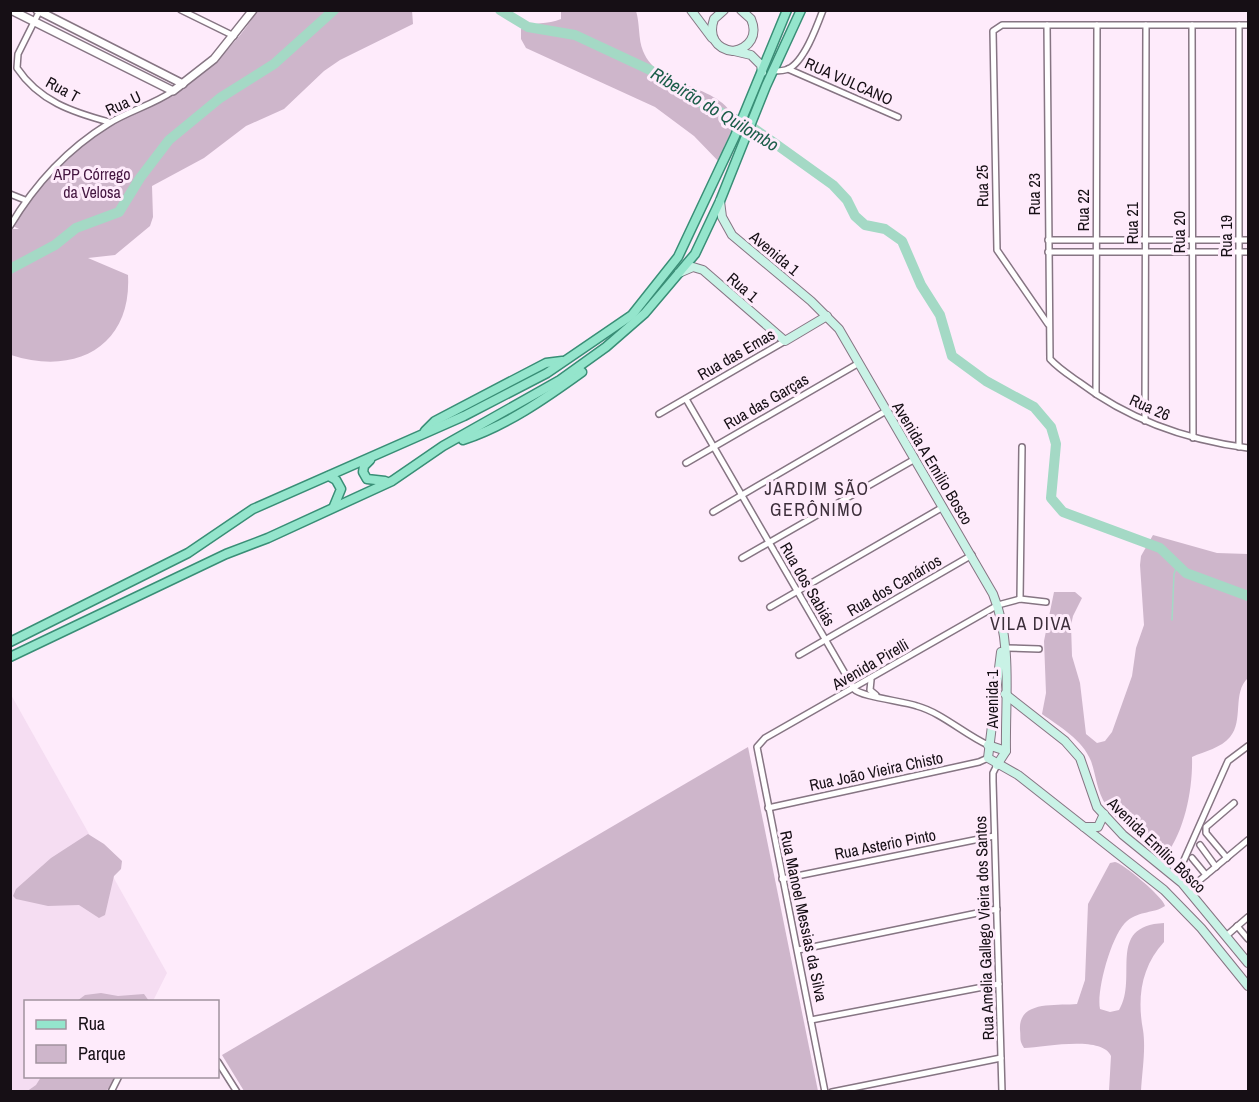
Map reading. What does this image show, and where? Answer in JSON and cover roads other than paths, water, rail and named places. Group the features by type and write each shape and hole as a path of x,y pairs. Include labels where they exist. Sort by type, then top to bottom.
{"main road":[{"path":"691,10 714,41 722,48 754,57 761,65 762,74"},
{"path":"712,10 723,11"},
{"path":"733,51 744,48 753,35 751,19 741,10"},
{"path":"10,657 226,554 268,538 392,481 443,447 560,380 606,347 645,313 695,254 745,140 749,115 762,74 787,10"},
{"path":"10,642 188,552 253,509 422,435 548,373 632,315 678,257 735,136 773,71 801,10"},
{"path":"714,41 712,25 723,11"},
{"name":"Avenida 1","path":"720,201 722,217 732,235 827,316"},
{"name":"Rua 1","path":"679,273 693,267 703,270 785,341"},
{"name":"Rua das Emas","path":"785,341 827,316"},
{"name":"Avenida A Emilio Bosco","path":"827,316 859,363 972,555 998,605 1004,630"},
{"path":"374,455 364,466 363,472 367,478 375,482 392,481"},
{"path":"329,476 336,480 341,489 334,506"},
{"path":"988,758 1004,630"},
{"name":"Avenida 1","path":"997,765 1006,751 1004,630"},
{"name":"Avenida Emílio Bôsco","path":"1005,694 1065,741 1080,758 1097,807 1123,835 1191,893 1248,963"},
{"path":"988,745 1006,751"},
{"name":"Avenida Emílio Bôsco","path":"988,758 1018,775 1129,861 1186,911 1248,986"},
{"path":"1083,827 1091,830 1098,827 1104,814"},
{"path":"1186,911 1184,900 1191,893"}],"street":[{"path":"11,10 173,91"},
{"path":"181,10 234,36"},
{"name":"Rua U","path":"10,226 25,200 62,158 109,122 146,107 183,84 214,59 253,10"},
{"path":"773,71 788,69 809,43 823,10"},
{"path":"34,21 38,11 183,84"},
{"name":"Rua T","path":"34,21 16,62 23,77 43,97 73,111 109,122"},
{"name":"Rua 25","path":"1047,25 1002,25 993,31 997,250 1048,324"},
{"path":"1047,25 1248,25"},
{"name":"Rua 23","path":"1047,25 1048,324 1049,355 1053,362"},
{"name":"Rua 22","path":"1096,394 1097,25"},
{"name":"Rua 21","path":"1145,421 1146,25"},
{"name":"Rua 20","path":"1192,25 1193,438"},
{"name":"Rua 19","path":"1239,25 1239,447"},
{"name":"RUA VULCANO","path":"788,69 898,117"},
{"path":"10,194 25,200"},
{"path":"1048,240 1248,240"},
{"path":"1048,252 1248,252"},
{"name":"Rua das Emas","path":"659,414 785,341"},
{"name":"Rua 26","path":"1053,362 1096,394 1145,421 1193,438 1248,448"},
{"name":"Rua das Garças","path":"686,463 859,363"},
{"name":"Rua dos Sabiás","path":"686,399 854,689"},
{"path":"713,512 886,411"},
{"path":"1022,447 1020,599 1046,602"},
{"path":"742,558 915,459"},
{"path":"770,607 943,507"},
{"name":"Rua dos Canários","path":"799,655 972,555"},
{"name":"Avenida Pirelli","path":"758,747 765,738 871,680 998,605 1020,599"},
{"path":"1006,648 1039,649"},
{"path":"871,680 870,690 876,695"},
{"path":"854,689 861,695 876,695 923,708 988,745"},
{"path":"1176,878 1228,761 1248,746"},
{"name":"Rua Manoel Messias da Silva","path":"758,747 768,808 825,1092"},
{"name":"Rua João Vieira Chisto","path":"768,808 979,762 988,758"},
{"name":"Rua Amelia Gallego Vieira dos Santos","path":"997,765 993,772 1002,1092"},
{"path":"1227,858 1206,833 1206,827 1234,802"},
{"name":"Rua Asterio Pinto","path":"782,879 994,836"},
{"path":"1191,893 1196,884 1248,840"},
{"path":"1200,845 1216,867"},
{"path":"1191,858 1206,875"},
{"path":"1187,874 1196,884"},
{"path":"798,950 997,909"},
{"path":"1226,936 1248,917"},
{"path":"1237,926 1248,939"},
{"path":"811,1020 999,984"},
{"path":"832,1092 1001,1058"},
{"path":"219,1064 237,1092"},
{"path":"111,1092 118,1078"}],"waterway":[{"name":"Ribeirão do Quilombo","path":"10,269 55,245 76,228 119,212 140,178 169,140 220,98 274,64 334,10"},
{"name":"Ribeirão do Quilombo","path":"500,10 528,27 575,35 650,70 701,103 752,127 833,185 847,200 855,216 865,225 885,229 902,241 921,285 940,315 952,356 986,381 1034,407 1051,427 1056,444 1051,498 1063,512 1160,548 1186,573 1248,596"},
{"path":"1172,620 1174,574 1177,566"}],"district":[{"name":"JARDIM SÃO GERÔNIMO","path":"817,498"},
{"name":"VILA DIVA","path":"1031,623"}],"park label":[{"name":"APP Córrego da Velosa","path":"92,183"}]}
